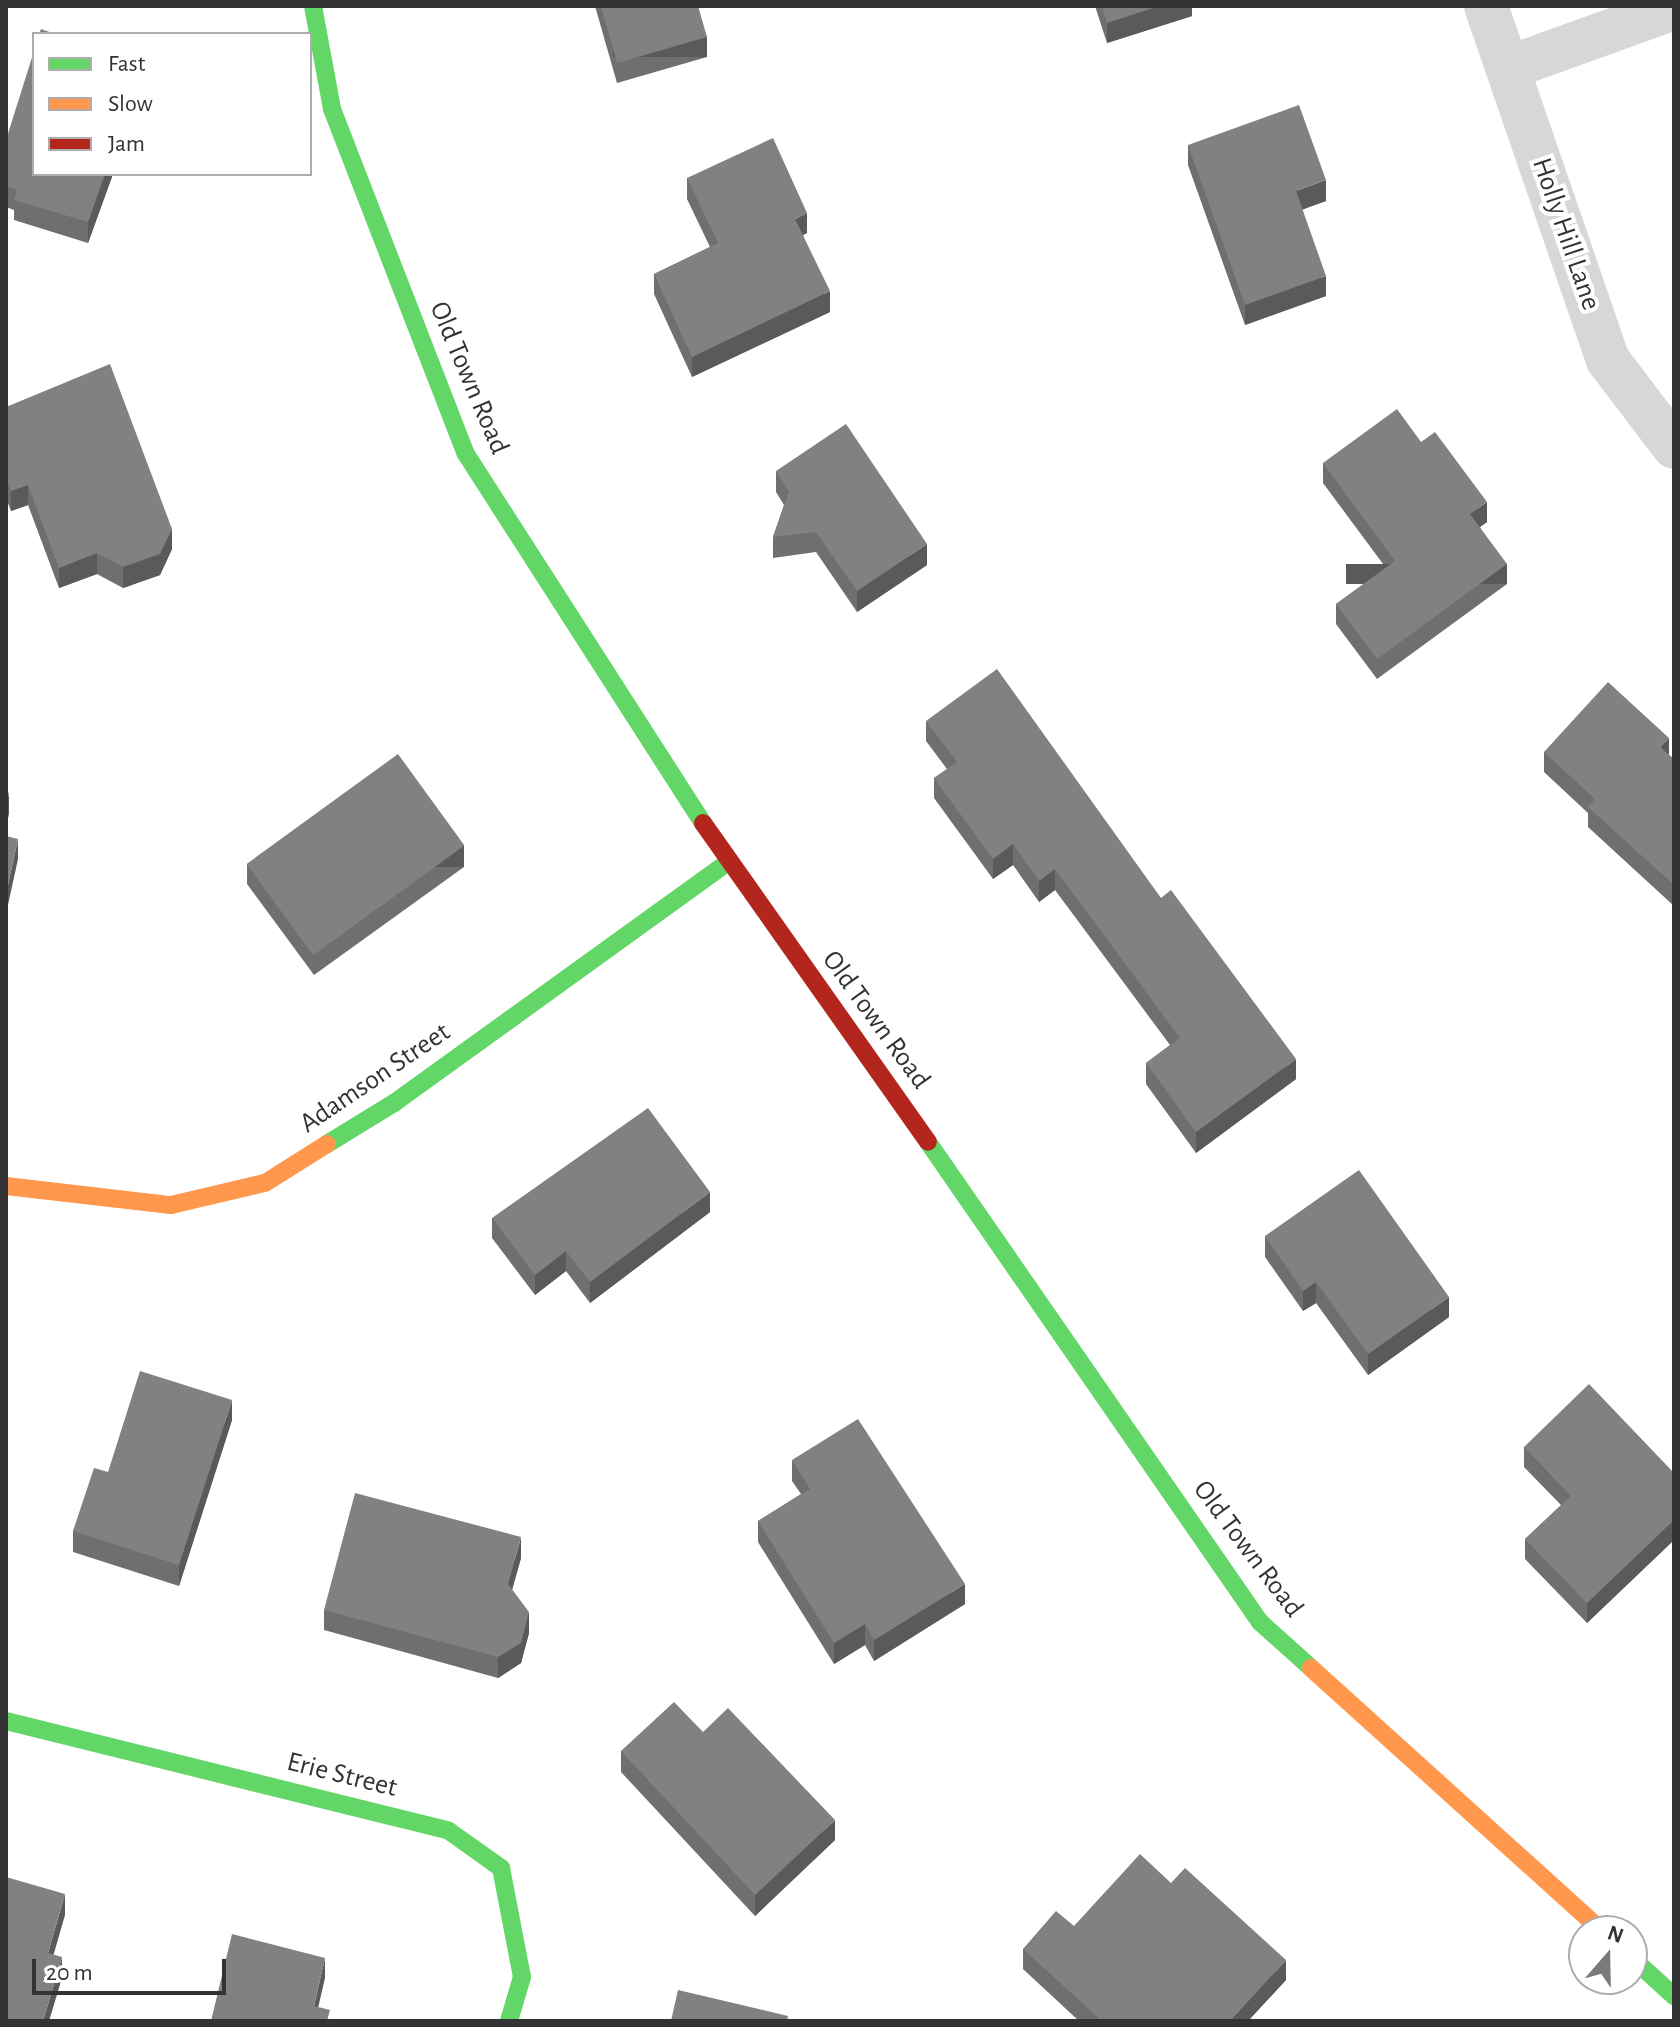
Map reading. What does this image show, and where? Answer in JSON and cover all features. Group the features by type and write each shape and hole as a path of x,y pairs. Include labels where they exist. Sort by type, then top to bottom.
{"main road":[{"name":"Old Town Road","path":"313,6 332,109 466,454 728,862 938,1155 1260,1622 1584,1915"},
{"name":"Adamson Street","path":"6,1186 171,1205 265,1183 394,1103 728,862"},
{"name":"Erie Street","path":"6,1721 449,1831 501,1868 522,1977 509,2021"},
{"path":"1648,1972 1674,1996"}],"street":[{"name":"Holly Hill Lane","path":"1486,6 1608,360 1674,447"},
{"path":"1508,68 1674,8"}],"building":[{"path":"601,6 698,6 707,37 617,63"},
{"path":"1102,6 1159,6 1107,23"},
{"path":"32,57 32,176 104,176 88,222 14,200 17,190 6,186 6,140"},
{"path":"1299,105 1326,180 1296,191 1326,276 1245,305 1188,145"},
{"path":"773,138 807,213 795,219 830,291 692,357 654,274 718,243 687,178"},
{"path":"110,364 172,529 160,554 123,567 97,553 59,568 28,485 11,491 6,478 6,407"},
{"path":"1397,409 1421,442 1435,432 1487,502 1470,514 1507,564 1377,659 1336,604 1395,561 1323,463"},
{"path":"846,424 927,544 857,591 816,532 773,537 789,492 776,471"},
{"path":"997,669 1161,898 1171,890 1296,1059 1196,1132 1146,1063 1180,1038 1055,869 1039,881 1013,844 993,859 934,778 957,762 926,721"},
{"path":"1608,682 1669,738 1660,747 1674,759 1674,885 1588,807 1595,799 1544,752"},
{"path":"398,754 464,845 313,955 247,864"},
{"path":"6,836 18,839 6,894"},
{"path":"648,1108 710,1192 590,1282 566,1251 535,1275 492,1218"},
{"path":"1359,1170 1449,1297 1368,1354 1316,1282 1303,1291 1265,1236"},
{"path":"140,1371 232,1400 179,1565 73,1531 94,1468 108,1472"},
{"path":"1589,1384 1674,1473 1674,1520 1587,1603 1525,1539 1571,1496 1524,1447"},
{"path":"858,1419 965,1584 874,1640 865,1624 834,1643 758,1521 810,1489 792,1460"},
{"path":"355,1493 521,1537 508,1584 529,1612 521,1643 498,1657 324,1610"},
{"path":"674,1702 703,1732 728,1708 835,1820 755,1895 621,1751"},
{"path":"1140,1854 1171,1883 1185,1868 1286,1960 1230,2021 1102,2021 1023,1949 1056,1911 1074,1926"},
{"path":"6,1877 65,1894 48,1953 62,1957 43,2021 6,2021"},
{"path":"232,1934 325,1958 314,2006 330,2010 327,2021 211,2021"},
{"path":"678,1990 788,2016 787,2021 671,2021"}],"traffic: fast":[{"path":"313,6 332,109 466,454 703,823"},
{"path":"327,1144 394,1103 728,862"},
{"path":"928,1142 1260,1622 1311,1668"},
{"path":"6,1721 449,1831 501,1868 522,1977 509,2021"},
{"path":"1648,1972 1674,1996"}],"traffic: slow":[{"path":"6,1186 171,1205 265,1183 327,1144"},
{"path":"1311,1668 1584,1915"}],"traffic: jam":[{"path":"703,823 928,1142"}]}
